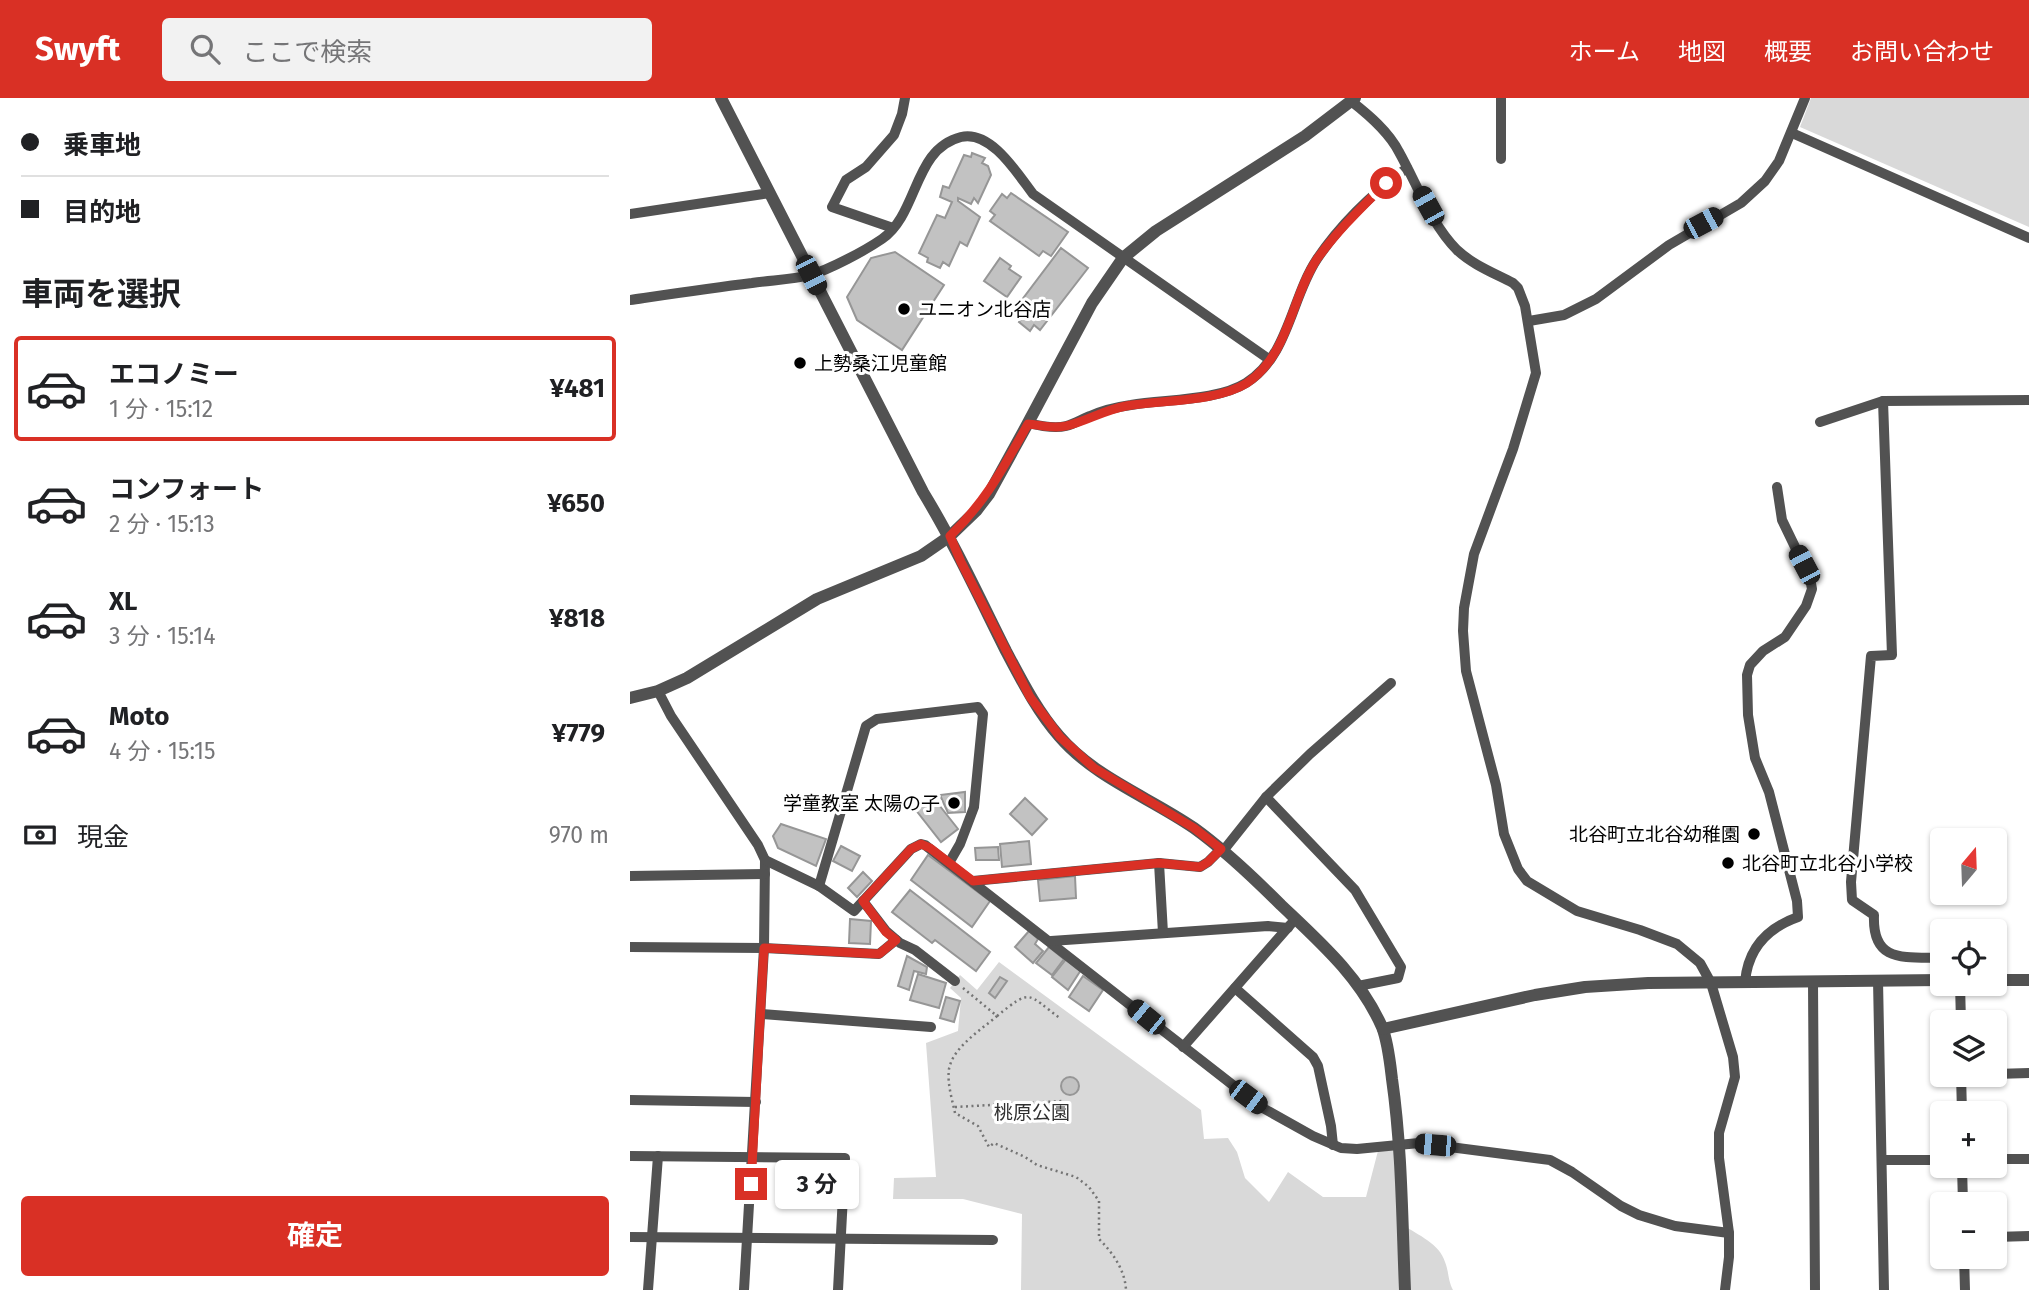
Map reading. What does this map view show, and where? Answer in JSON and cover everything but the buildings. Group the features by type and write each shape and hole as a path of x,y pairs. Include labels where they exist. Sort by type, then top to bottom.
{"street":[{"path":"721,98 922,492 950,536 1030,697 1060,737 1094,768 1194,828 1222,850 1292,923 1322,943 1358,986 1383,1029 1396,1104 1405,1290"},
{"path":"893,228 832,207 846,180 866,167 894,135 905,98"},
{"path":"1501,98 1501,159"},
{"path":"1529,321 1564,315 1597,299 1669,245 1741,203 1765,181 1779,161 1805,98"},
{"path":"630,698 658,691 713,664 817,599 922,556 950,536 989,494 1092,303 1123,258 1156,231 1305,136 1351,99 1368,114 1398,150 1439,225 1456,249 1474,263 1518,288 1529,321 1536,373 1513,449 1475,554 1464,608 1466,671 1496,785 1504,834 1518,869 1527,881 1577,911 1677,944 1700,963 1711,983 1733,1057 1735,1077 1720,1133 1719,1158 1729,1233 1725,1290"},
{"path":"1792,133 2029,238"},
{"path":"630,300 811,275 884,238 903,216 925,166 941,146 963,136 989,142 1033,194 1270,360"},
{"path":"1028,424 1065,426 1110,409 1216,394 1246,384 1270,360 1284,334 1303,284 1317,259 1386,183 1407,168"},
{"path":"630,214 770,192"},
{"path":"1820,422 1883,401 2029,400"},
{"path":"1883,401 1892,655 1871,656 1851,882 1852,900 1874,915 1875,938 1882,948 1896,955 1930,957"},
{"path":"1745,982 1749,961 1766,934 1782,923 1798,917 1797,901 1769,792 1752,747 1748,715 1749,666 1763,650 1785,637 1806,606 1812,589 1811,578 1782,520 1777,486"},
{"path":"973,881 1159,863 1200,867 1222,850 1266,797 1310,754 1391,683"},
{"path":"658,691 671,716 758,845 765,860 761,1014 744,1290"},
{"path":"818,886 866,726 877,719 974,706 980,708 983,714 974,807 960,845 949,863"},
{"path":"1266,797 1355,890 1401,967 1398,978 1358,986"},
{"path":"765,860 818,886 854,911 916,846 925,845 1261,1107 1333,1145 1357,1149 1399,1144 1451,1146 1550,1160 1639,1215 1675,1226 1729,1233"},
{"path":"1159,863 1163,933"},
{"path":"630,876 765,874"},
{"path":"863,901 886,932 915,950 955,981"},
{"path":"1051,942 1292,923"},
{"path":"1183,1047 1292,923"},
{"path":"630,947 764,948 879,954 896,940"},
{"path":"1878,980 1884,1290"},
{"path":"1383,1029 1535,995 1585,988 1648,983 1930,980"},
{"path":"2007,980 2029,980"},
{"path":"1813,982 1815,1290"},
{"path":"1235,988 1313,1057 1318,1066 1333,1145"},
{"path":"761,1014 931,1027"},
{"path":"2007,1074 2029,1073"},
{"path":"630,1100 756,1102"},
{"path":"630,1156 845,1158 838,1290"},
{"path":"648,1290 658,1156"},
{"path":"2007,1159 2029,1159"},
{"path":"1883,1160 1930,1160"},
{"path":"2007,1237 2029,1236"},
{"path":"630,1237 993,1240"},
{"path":"1964,1269 1965,1290"}],"path":[{"path":"955,981 996,1016"},
{"path":"1060,1019 1029,996 1021,996 996,1016 962,1045 949,1067 954,1107 956,1113 978,1126 989,1147 993,1143 1026,1157 1037,1165 1076,1177 1088,1187 1099,1201 1099,1239 1112,1252 1121,1268 1126,1290"},
{"path":"954,1107 1063,1101"}],"green space":[{"path":"1811,98 2029,98 2029,227 1800,127"},
{"name":"桃原公園","path":"999,962 1201,1110 1204,1139 1228,1138 1237,1152 1245,1178 1269,1202 1288,1172 1323,1197 1366,1197 1379,1147 1399,1144 1403,1225 1428,1240 1438,1250 1445,1262 1453,1290 1021,1290 1022,1214 963,1199 893,1199 894,1178 936,1177 926,1043 958,1031 961,998 950,988 960,975 977,990"}],"place":[{"name":"ユニオン北谷店","path":"904,309"},
{"name":"上勢桑江児童館","path":"800,363"},
{"name":"学童教室 太陽の子","path":"954,803"},
{"name":"北谷町立北谷幼稚園","path":"1754,834"},
{"name":"北谷町立北谷小学校","path":"1728,863"}],"route":[{"path":"751,1184 764,948 879,954 896,940 886,932 863,901 911,849 921,844 973,881 1159,863 1200,867 1221,849 1194,828 1094,768 1060,737 1030,697 950,536 989,494 1028,424 1065,426 1110,409 1216,394 1246,384 1270,360 1284,334 1303,284 1317,259 1386,183"}]}
